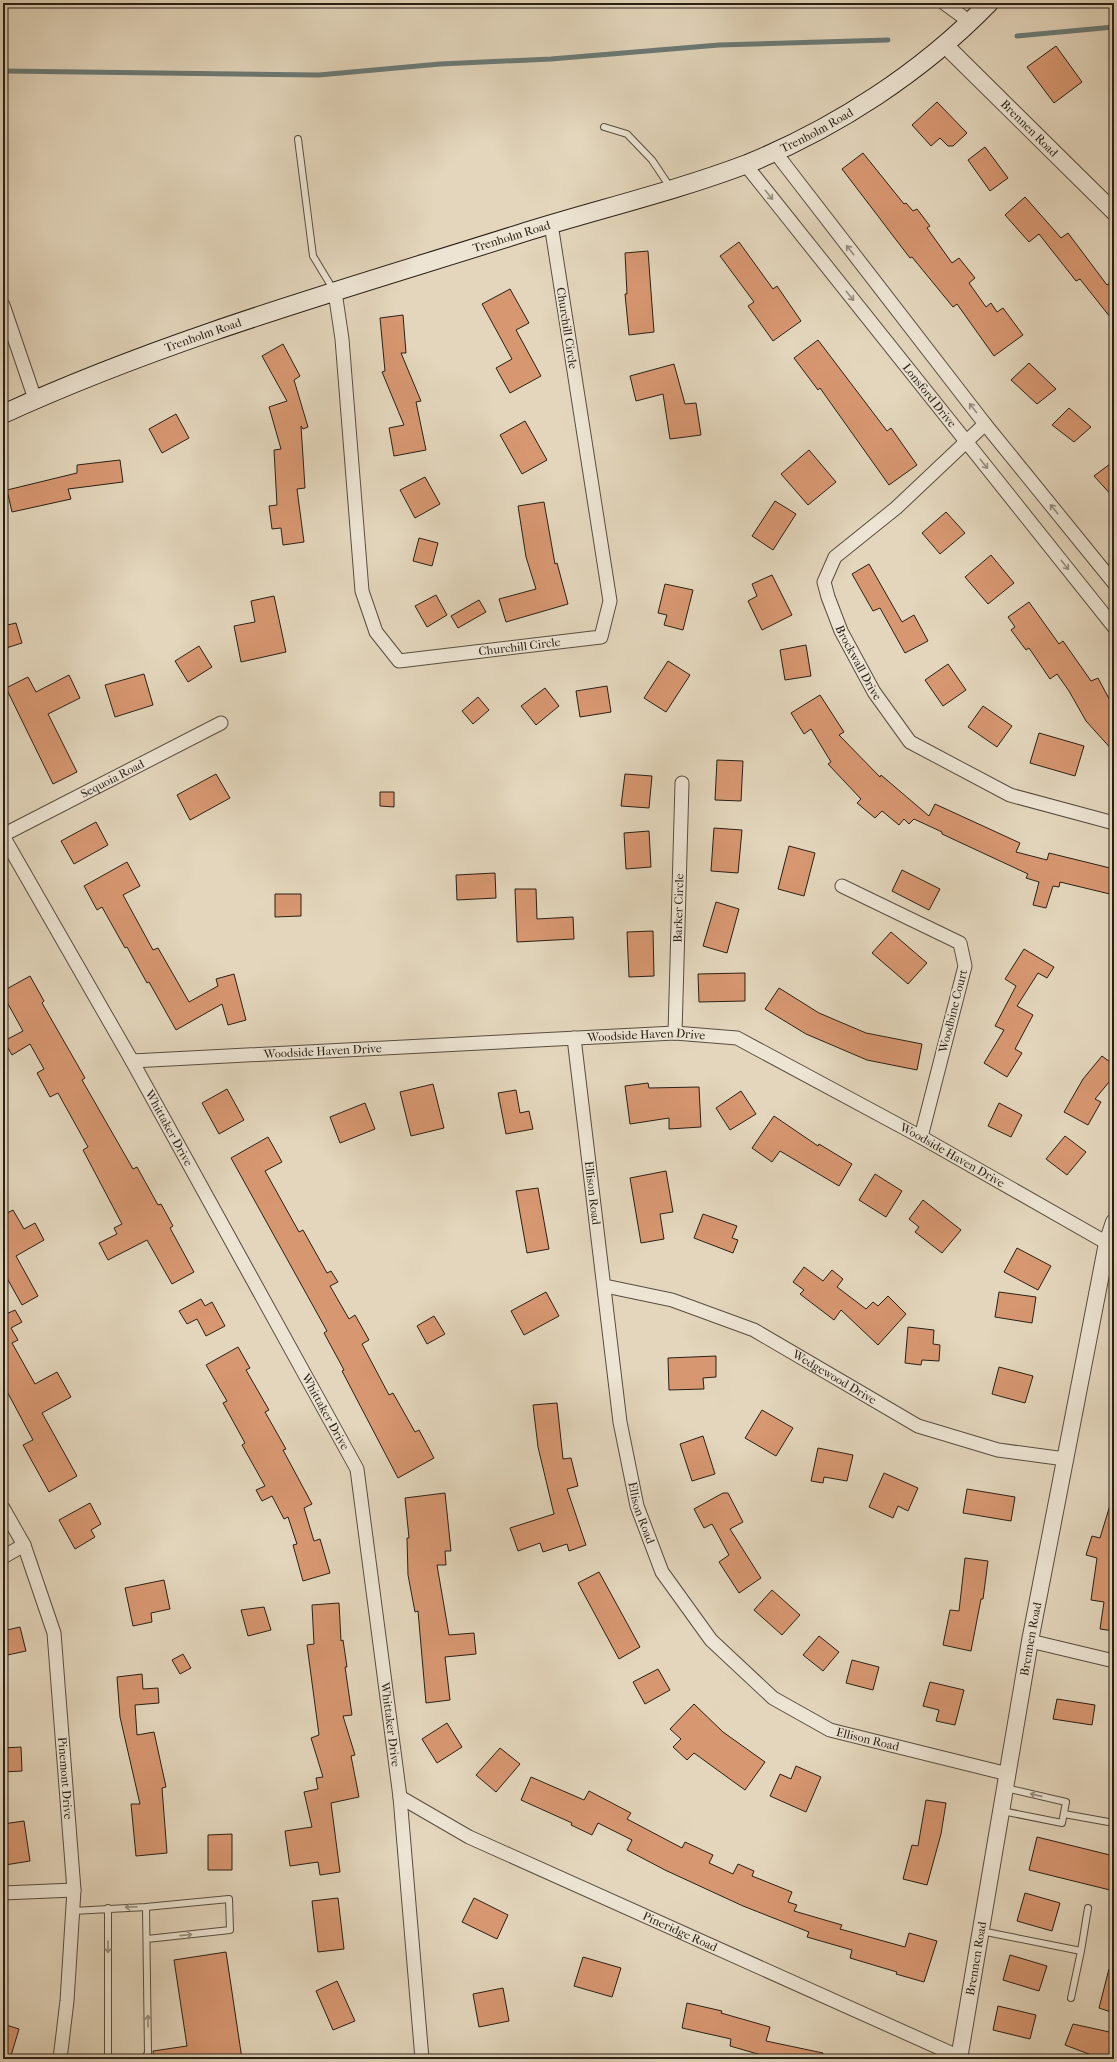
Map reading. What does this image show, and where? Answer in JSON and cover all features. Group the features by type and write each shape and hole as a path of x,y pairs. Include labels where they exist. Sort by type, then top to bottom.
{"main road":[{"name":"Trenholm Road","path":"3,414 97,372 174,344 551,224 671,188 745,164 775,152 822,128 870,100 944,44 970,22 988,3"}],"street":[{"path":"944,3 970,22"},
{"name":"Brennen Road","path":"944,44 1114,212"},
{"path":"775,152 985,424 1114,583"},
{"name":"Lonsford Drive","path":"745,164 1114,627"},
{"name":"Churchill Circle","path":"335,292 342,339 362,591 376,632 399,661 601,637 610,600 551,224"},
{"path":"3,305 35,399"},
{"name":"Brockwall Drive","path":"985,424 896,508 835,557 824,582 830,604 841,631 874,692 910,742 1010,795 1114,823"},
{"name":"Sequoia Road","path":"3,836 221,723"},
{"name":"Barker Circle","path":"675,1033 682,783"},
{"name":"Whittaker Drive","path":"3,836 132,1061 357,1470 400,1797 422,2059"},
{"name":"Woodbine Court","path":"842,886 960,943 965,966 921,1137"},
{"name":"Woodside Haven Drive","path":"132,1061 675,1033 737,1038 921,1137 1107,1243"},
{"name":"Ellison Road","path":"574,1038 606,1286 620,1422 637,1506 662,1572 711,1640 773,1698 830,1730 1007,1781"},
{"name":"Brennen Road","path":"960,2059 1030,1641 1107,1243 1114,1222"},
{"name":"Wedgewood Drive","path":"606,1286 672,1300 754,1330 918,1426 998,1450 1065,1458"},
{"name":"Pinemont Drive","path":"3,1508 24,1545 54,1633 74,1890 67,2001 60,2059"},
{"path":"3,1557 24,1545"},
{"path":"1030,1641 1114,1661"},
{"name":"Pineridge Road","path":"400,1797 469,1837 960,2059"},
{"path":"3,1893 74,1890"}],"lane":[{"path":"604,127 627,134 652,160 671,188"},
{"path":"298,139 313,256 335,292"},
{"path":"1002,1811 1062,1823 1066,1802 1007,1781"},
{"path":"1064,1814 1114,1823"},
{"path":"73,1911 146,1907 229,1899 230,1930 147,1939"},
{"path":"144,2059 148,2053 146,1907"},
{"path":"108,1908 108,2059"},
{"path":"1071,1998 1088,1908"},
{"path":"981,1931 1081,1951"}],"building":[{"path":"1056,46 1082,82 1054,103 1027,67"},
{"path":"937,102 967,133 953,146 948,146 940,138 931,146 912,125"},
{"path":"985,147 1008,178 990,191 968,160"},
{"path":"863,153 904,204 906,203 913,211 917,209 930,226 927,228 952,263 959,258 975,278 969,283 986,307 991,303 997,312 1003,308 1023,335 994,356 957,304 953,307 912,257 910,258 842,169"},
{"path":"1025,197 1061,238 1068,233 1107,285 1114,280 1114,322 1080,279 1076,281 1039,234 1029,242 1005,215"},
{"path":"739,242 773,289 777,286 801,321 773,341 748,306 754,302 720,256"},
{"path":"648,251 654,332 629,335 625,294 627,294 625,253"},
{"path":"510,289 529,323 516,330 541,376 510,393 496,368 512,359 482,304"},
{"path":"403,315 406,353 401,353 421,401 416,402 426,450 394,456 389,428 404,425 382,372 385,371 380,318"},
{"path":"818,340 887,431 891,428 917,465 889,485 820,388 818,390 794,358"},
{"path":"283,344 300,376 294,380 308,427 303,429 301,426 305,488 297,489 304,542 283,545 281,528 272,529 269,506 277,505 274,450 281,449 269,407 287,401 262,356"},
{"path":"1029,363 1056,389 1037,404 1011,380"},
{"path":"674,364 685,404 696,403 701,435 670,439 663,394 636,401 630,376"},
{"path":"1069,408 1091,427 1074,442 1052,425"},
{"path":"176,414 189,438 162,453 149,429"},
{"path":"525,421 547,460 522,474 500,435"},
{"path":"809,450 836,482 808,505 781,474"},
{"path":"120,460 123,482 68,489 71,499 12,512 7,490 77,473 77,465"},
{"path":"1114,461 1114,498 1094,476"},
{"path":"425,477 440,504 415,518 400,490"},
{"path":"775,501 796,514 773,550 752,536"},
{"path":"544,502 555,564 557,563 568,604 506,622 499,599 536,589 526,557 518,506"},
{"path":"946,512 965,533 940,554 922,533"},
{"path":"419,538 438,543 432,566 413,561"},
{"path":"991,555 1014,583 988,604 965,577"},
{"path":"869,564 902,622 914,615 928,641 905,653 880,608 873,611 852,574"},
{"path":"772,575 792,615 762,630 748,601 757,596 752,584"},
{"path":"665,584 693,590 683,630 664,625 667,615 658,613"},
{"path":"436,595 447,615 427,627 415,606"},
{"path":"274,596 286,652 241,662 234,626 255,622 251,601"},
{"path":"479,600 486,612 458,628 451,616"},
{"path":"1029,602 1059,644 1063,641 1091,681 1098,678 1114,708 1114,752 1086,721 1069,691 1057,674 1050,679 1029,648 1026,650 1011,630 1015,627 1008,617"},
{"path":"16,623 22,643 3,649 3,626"},
{"path":"806,645 811,676 785,680 780,650"},
{"path":"199,646 212,667 188,682 175,661"},
{"path":"668,661 690,675 666,712 644,698"},
{"path":"948,664 966,690 943,706 925,680"},
{"path":"144,674 153,705 115,717 105,685"},
{"path":"69,675 80,698 48,714 77,772 53,784 6,688 28,677 36,692"},
{"path":"607,686 611,712 580,717 576,691"},
{"path":"545,688 559,706 536,725 521,706"},
{"path":"820,695 844,732 839,735 880,777 881,775 929,816 935,804 1020,843 1016,852 1047,860 1049,853 1114,869 1114,895 1060,882 1059,887 1053,886 1046,908 1033,905 1039,882 1026,878 1028,874 942,834 942,832 914,819 909,824 904,819 899,825 882,811 875,818 857,803 861,799 828,764 831,762 811,729 804,734 791,713"},
{"path":"478,697 489,710 473,724 462,711"},
{"path":"983,706 1012,726 997,747 968,727"},
{"path":"1039,733 1084,746 1075,776 1030,763"},
{"path":"717,760 743,761 741,801 715,800"},
{"path":"216,774 230,798 190,820 177,795"},
{"path":"625,774 652,776 649,808 621,806"},
{"path":"380,792 394,792 394,807 380,806"},
{"path":"96,822 108,845 74,864 61,841"},
{"path":"714,828 742,830 738,873 711,871"},
{"path":"649,831 651,867 626,869 624,833"},
{"path":"789,846 815,853 804,896 778,889"},
{"path":"127,862 140,886 123,895 153,950 158,948 189,1002 218,986 216,979 234,974 246,1020 228,1025 222,1004 176,1030 149,982 147,983 127,947 125,948 102,907 97,910 84,886"},
{"path":"902,870 940,889 929,910 892,891"},
{"path":"495,873 496,898 457,900 456,875"},
{"path":"515,889 536,889 537,919 573,917 574,939 517,942"},
{"path":"275,894 301,894 301,916 275,917"},
{"path":"716,902 739,909 727,953 703,946"},
{"path":"653,931 654,976 629,977 627,932"},
{"path":"891,932 927,963 908,984 872,953"},
{"path":"1024,949 1054,967 1047,978 1038,973 1017,1006 1033,1015 1015,1049 1022,1053 1007,1077 984,1063 1004,1030 995,1026 1016,986 1005,979"},
{"path":"745,973 745,1001 699,1002 698,974"},
{"path":"30,976 44,1001 42,1003 85,1078 82,1080 133,1169 137,1167 158,1205 161,1204 173,1226 170,1228 194,1272 172,1284 147,1240 108,1260 99,1243 117,1234 114,1228 122,1224 83,1150 88,1147 58,1093 50,1097 37,1073 44,1069 30,1044 12,1055 4,1041 23,1031 3,995 3,991"},
{"path":"779,988 819,1013 866,1033 922,1044 917,1070 867,1060 806,1034 765,1009"},
{"path":"1102,1056 1114,1065 1114,1076 1095,1099 1101,1102 1088,1125 1064,1112 1083,1079"},
{"path":"648,1083 649,1088 699,1087 701,1127 669,1129 669,1118 630,1124 625,1086"},
{"path":"433,1084 444,1128 411,1136 400,1092"},
{"path":"227,1089 244,1120 219,1134 202,1103"},
{"path":"516,1090 520,1113 529,1111 533,1129 506,1134 498,1093"},
{"path":"741,1091 756,1114 730,1130 716,1108"},
{"path":"365,1103 375,1129 340,1143 330,1117"},
{"path":"999,1103 1022,1115 1011,1137 988,1126"},
{"path":"774,1116 818,1146 819,1144 852,1164 839,1186 780,1151 772,1162 752,1148"},
{"path":"1065,1136 1086,1152 1067,1175 1046,1159"},
{"path":"268,1137 282,1162 265,1171 299,1232 303,1230 327,1273 331,1271 338,1282 330,1286 349,1319 355,1315 369,1340 362,1344 389,1395 393,1393 415,1432 419,1430 434,1458 398,1478 342,1371 344,1370 324,1333 327,1331 231,1158"},
{"path":"666,1171 673,1212 660,1214 664,1239 641,1243 630,1178"},
{"path":"875,1174 902,1191 886,1217 859,1200"},
{"path":"538,1188 549,1249 527,1253 516,1191"},
{"path":"923,1200 961,1230 942,1253 915,1232 919,1227 909,1219"},
{"path":"13,1210 24,1229 35,1223 44,1240 16,1256 38,1296 22,1305 3,1271 3,1215"},
{"path":"703,1214 737,1226 732,1238 738,1240 733,1253 694,1238"},
{"path":"1017,1248 1051,1266 1038,1290 1004,1272"},
{"path":"804,1267 823,1281 832,1270 843,1279 837,1287 866,1309 873,1302 878,1306 888,1296 906,1314 878,1345 841,1310 834,1320 800,1294 804,1290 793,1282"},
{"path":"546,1292 559,1316 524,1335 511,1311"},
{"path":"999,1292 1036,1297 1032,1323 995,1317"},
{"path":"201,1299 205,1306 212,1302 225,1326 206,1336 197,1319 187,1324 179,1311"},
{"path":"15,1310 22,1322 11,1328 18,1340 12,1343 35,1384 57,1372 71,1397 42,1413 77,1476 49,1492 23,1445 33,1440 3,1384 3,1313 4,1315"},
{"path":"434,1316 445,1334 427,1344 417,1326"},
{"path":"908,1327 934,1330 933,1344 940,1345 939,1361 922,1360 921,1365 905,1363"},
{"path":"238,1347 250,1368 246,1370 269,1410 265,1412 286,1449 283,1450 312,1504 304,1508 314,1541 320,1539 330,1573 303,1581 293,1545 297,1544 288,1517 284,1519 272,1496 262,1501 256,1490 265,1486 242,1445 245,1443 223,1403 227,1401 206,1365"},
{"path":"716,1356 716,1377 703,1378 704,1389 669,1390 668,1358"},
{"path":"999,1367 1033,1376 1025,1403 992,1394"},
{"path":"557,1403 563,1459 571,1458 578,1486 567,1489 586,1545 569,1551 567,1544 543,1552 540,1543 518,1551 510,1528 554,1514 538,1447 533,1405"},
{"path":"762,1410 793,1428 776,1456 745,1438"},
{"path":"703,1436 715,1474 692,1481 680,1444"},
{"path":"818,1448 853,1455 847,1481 824,1477 823,1483 811,1481"},
{"path":"884,1473 918,1488 908,1511 898,1506 893,1518 869,1507"},
{"path":"967,1489 1015,1497 1011,1521 963,1513"},
{"path":"445,1493 451,1551 445,1551 446,1565 437,1565 449,1635 474,1633 476,1654 445,1657 450,1700 426,1703 418,1611 415,1612 408,1575 407,1538 409,1538 405,1498"},
{"path":"723,1493 728,1493 743,1522 730,1529 761,1578 739,1593 719,1562 729,1555 712,1524 704,1528 694,1509"},
{"path":"1111,1502 1114,1503 1114,1631 1100,1629 1104,1602 1091,1600 1097,1558 1086,1555 1092,1536 1100,1538"},
{"path":"90,1503 101,1524 91,1530 95,1537 75,1549 59,1520"},
{"path":"965,1558 988,1561 983,1599 981,1599 971,1651 943,1645 950,1610 959,1611"},
{"path":"599,1572 640,1647 619,1659 578,1583"},
{"path":"164,1580 170,1609 151,1613 152,1622 133,1626 125,1588"},
{"path":"772,1590 800,1615 782,1635 754,1610"},
{"path":"339,1603 341,1641 343,1640 347,1667 345,1667 352,1715 343,1716 355,1755 351,1756 359,1797 331,1803 340,1872 320,1875 318,1862 290,1866 285,1831 312,1827 304,1792 318,1789 316,1778 323,1777 311,1738 319,1735 307,1645 314,1644 312,1605"},
{"path":"264,1607 271,1630 248,1636 241,1610"},
{"path":"20,1627 26,1651 3,1656 3,1631"},
{"path":"819,1636 839,1652 823,1671 803,1655"},
{"path":"183,1654 191,1668 180,1674 172,1660"},
{"path":"852,1660 879,1667 873,1690 846,1683"},
{"path":"658,1669 670,1690 645,1704 633,1682"},
{"path":"142,1674 143,1689 158,1688 159,1703 135,1705 137,1735 154,1732 166,1787 162,1788 167,1853 136,1856 131,1804 140,1804 120,1717 117,1677"},
{"path":"930,1682 964,1690 955,1725 936,1721 939,1710 923,1706"},
{"path":"1057,1699 1095,1705 1092,1725 1053,1719"},
{"path":"694,1704 723,1732 765,1762 745,1790 694,1753 687,1760 673,1747 681,1739 670,1729"},
{"path":"447,1723 462,1747 437,1763 422,1739"},
{"path":"21,1747 22,1771 3,1772 3,1748"},
{"path":"500,1748 520,1764 496,1792 476,1775"},
{"path":"796,1766 821,1777 806,1812 770,1796 780,1774 791,1779"},
{"path":"531,1777 584,1800 589,1791 631,1813 627,1819 682,1848 685,1842 713,1855 709,1863 733,1874 738,1864 754,1871 752,1876 792,1892 788,1902 797,1905 794,1911 842,1925 840,1929 905,1947 909,1933 937,1941 924,1982 850,1958 852,1950 807,1937 809,1932 743,1906 665,1870 627,1850 632,1840 598,1823 592,1835 571,1825 572,1823 521,1800"},
{"path":"926,1800 946,1803 941,1834 927,1885 903,1879 912,1845 918,1846"},
{"path":"24,1821 30,1861 5,1865 3,1824"},
{"path":"232,1834 232,1870 208,1870 208,1835"},
{"path":"1037,1837 1114,1856 1114,1891 1029,1870"},
{"path":"1025,1893 1060,1903 1052,1931 1017,1921"},
{"path":"338,1898 344,1949 318,1952 312,1901"},
{"path":"474,1898 508,1915 497,1939 462,1922"},
{"path":"226,1952 242,2059 154,2059 153,2051 187,2046 174,1960"},
{"path":"1010,1955 1047,1966 1039,1991 1003,1980"},
{"path":"583,1957 621,1968 612,1997 574,1986"},
{"path":"1109,1969 1114,1970 1114,2013 1099,2008"},
{"path":"337,1981 355,2021 333,2030 316,1991"},
{"path":"503,1988 509,2021 479,2027 473,1994"},
{"path":"687,2003 722,2011 721,2013 770,2027 766,2041 823,2053 822,2059 775,2059 730,2046 731,2039 682,2028"},
{"path":"998,2006 1036,2015 1030,2039 993,2030"},
{"path":"3,2024 19,2029 10,2059 3,2059"},
{"path":"1073,2024 1114,2033 1114,2052 1111,2059 1102,2059 1065,2045"}],"waterway":[{"path":"1017,36 1114,27"},
{"path":"3,71 319,75 440,64 551,59 719,45 888,40"}]}
